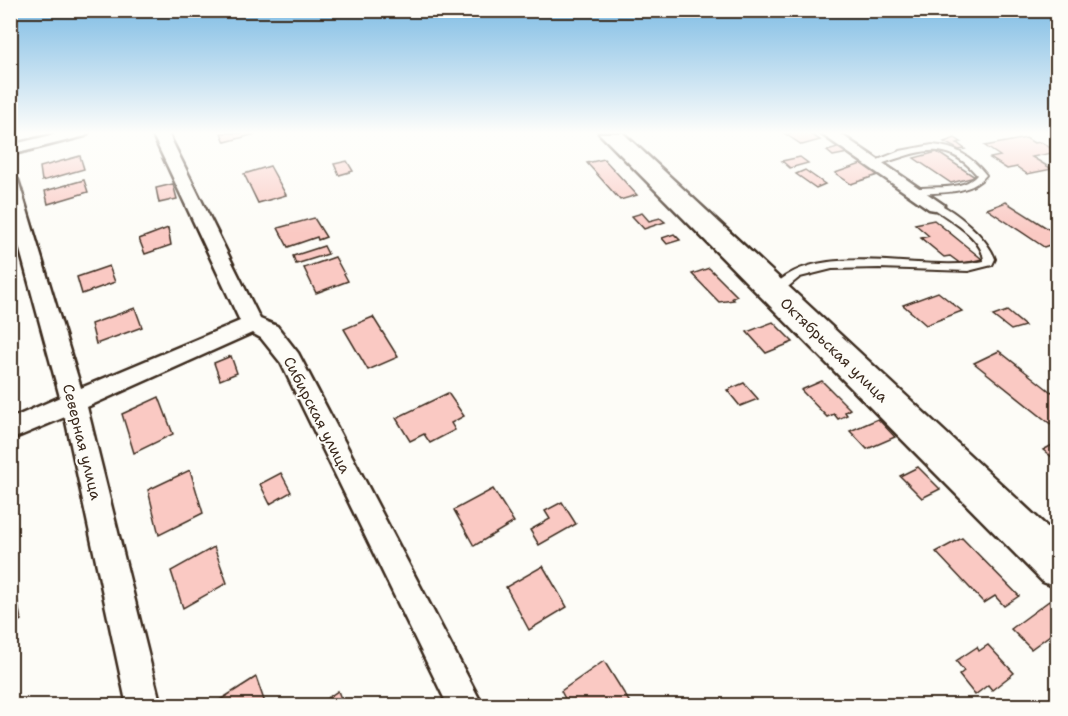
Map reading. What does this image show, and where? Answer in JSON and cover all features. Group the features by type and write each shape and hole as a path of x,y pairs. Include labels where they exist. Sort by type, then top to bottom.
{"street":[{"name":"Сибирская улица","path":"176,166 252,324 269,332 290,359 334,450 466,705"},
{"name":"Октябрьская улица","path":"644,166 1058,567"},
{"path":"879,166 935,205"},
{"name":"Северная улица","path":"10,180 74,403 144,705"},
{"path":"10,430 252,324"}],"lane":[{"path":"916,191 967,185 977,181 982,175 973,166"},
{"path":"774,292 795,274 820,267 843,265 968,268 988,263 990,259 987,250 975,234 935,205"}],"building":[{"path":"83,166 84,169 42,181 40,167"},
{"path":"270,166 286,195 258,203 244,174"},
{"path":"335,166 350,166 353,171 339,175"},
{"path":"590,166 611,166 637,195 620,200"},
{"path":"854,166 869,166 881,174 851,184 835,173"},
{"path":"926,166 959,166 975,177 951,183"},
{"path":"1003,166 1048,166 1052,169 1027,174 1017,167 1007,169"},
{"path":"805,170 825,184 816,188 796,174"},
{"path":"84,180 88,192 48,204 45,191"},
{"path":"173,184 177,199 159,203 156,188"},
{"path":"1006,202 1058,235 1058,242 1044,247 987,209"},
{"path":"642,213 649,221 660,218 665,222 644,229 632,216"},
{"path":"314,218 326,237 318,240 317,237 288,247 278,228"},
{"path":"934,220 982,259 961,264 950,256 944,257 921,238 929,236 915,224"},
{"path":"168,228 171,245 145,254 139,239"},
{"path":"674,234 680,240 667,244 662,238"},
{"path":"324,246 328,254 296,264 293,256"},
{"path":"335,257 348,281 316,293 304,268"},
{"path":"109,266 115,282 82,294 77,277"},
{"path":"709,268 737,296 732,298 734,300 719,302 692,274"},
{"path":"938,292 962,311 926,325 903,305"},
{"path":"135,308 142,327 96,344 91,324"},
{"path":"1007,311 1025,326 1011,330 993,316"},
{"path":"373,317 398,357 368,370 344,329"},
{"path":"773,322 793,342 766,353 747,332"},
{"path":"999,351 1051,392 1058,389 1058,430 974,363"},
{"path":"231,356 237,373 220,380 214,363"},
{"path":"822,381 850,409 845,412 847,415 838,419 834,414 827,417 801,390"},
{"path":"744,383 758,399 740,406 727,390"},
{"path":"448,393 464,416 451,423 455,430 430,443 424,434 410,441 396,418"},
{"path":"159,397 173,434 134,453 122,414"},
{"path":"878,419 895,437 867,449 850,431"},
{"path":"1058,442 1058,462 1043,450"},
{"path":"918,467 940,489 922,498 900,476"},
{"path":"190,470 203,513 159,535 148,490"},
{"path":"281,473 291,492 270,504 260,484"},
{"path":"493,489 514,522 474,546 454,510"},
{"path":"562,502 576,524 539,545 530,530 550,519 545,511"},
{"path":"962,538 1019,596 1004,606 995,596 984,603 936,552"},
{"path":"214,547 227,583 183,608 171,571"},
{"path":"543,566 567,607 529,630 506,587"},
{"path":"13,577 21,620 10,626 10,579"},
{"path":"1049,601 1058,610 1058,629 1031,649 1011,629"},
{"path":"988,645 1014,673 992,690 988,685 975,695 959,675 964,671 956,661 977,647 979,651"},
{"path":"604,661 632,706 569,706 561,691"},
{"path":"256,677 266,706 212,706 212,705"},
{"path":"338,691 344,706 316,706"}]}
